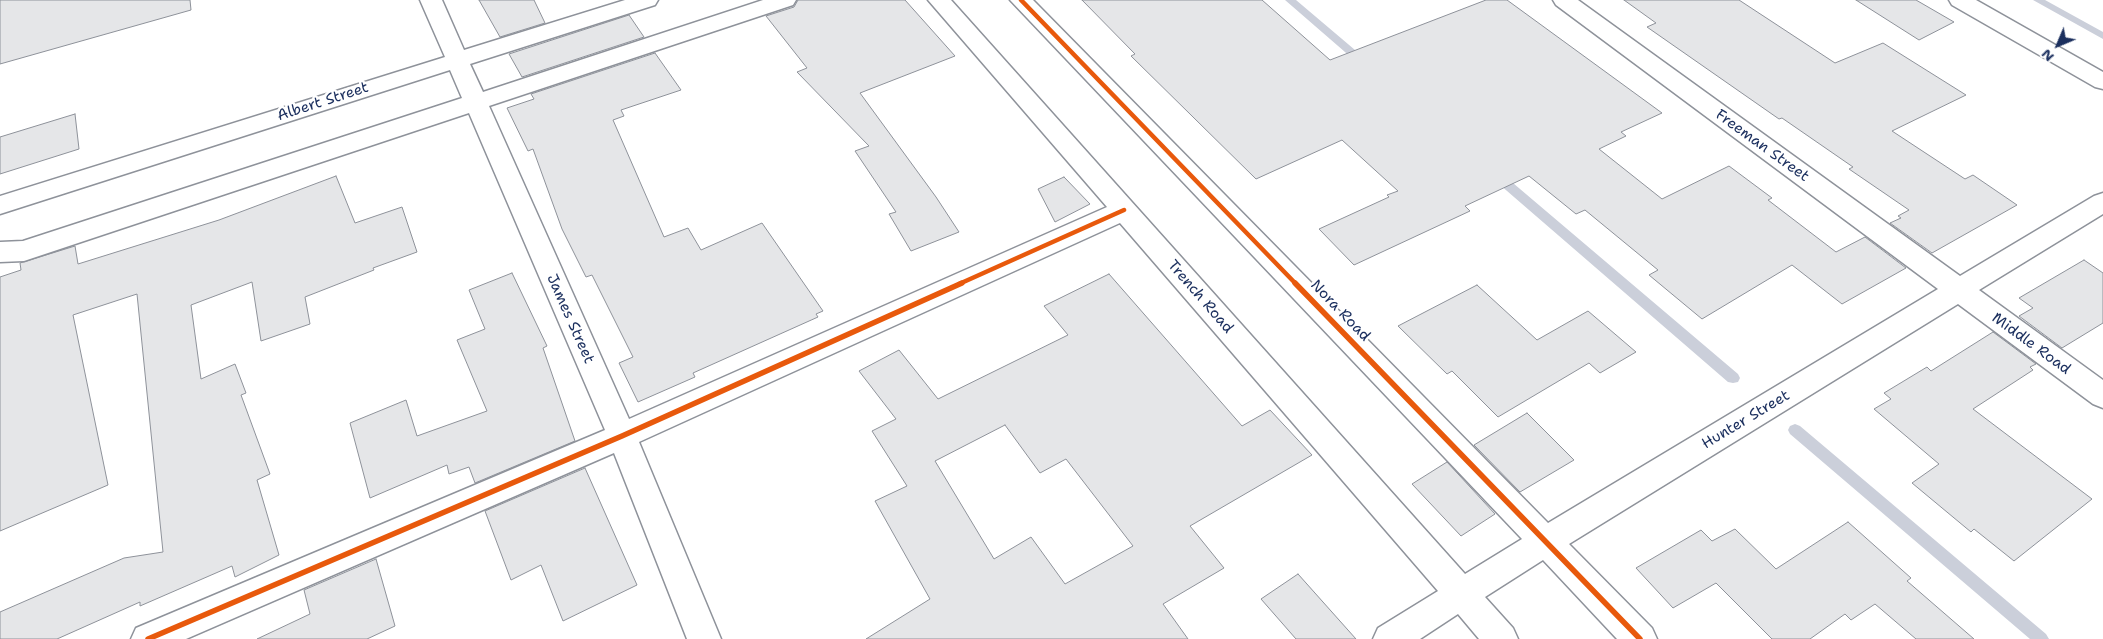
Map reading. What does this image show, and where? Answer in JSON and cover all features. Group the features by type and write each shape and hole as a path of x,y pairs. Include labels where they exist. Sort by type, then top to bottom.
{"street":[{"name":"James Street","path":"431,0 622,436 704,639"},
{"name":"Albert Street","path":"0,205 647,0"},
{"path":"0,252 24,251 785,0"},
{"name":"Trench Road","path":"939,0 1501,639"},
{"name":"Nora Road","path":"1021,0 1640,639"},
{"name":"Freeman Street","path":"1564,0 1959,291"},
{"path":"1960,0 2103,82"},
{"name":"Hunter Street","path":"1390,639 1546,541 2103,202"},
{"path":"148,639 622,436 1124,210"},
{"name":"Middle Road","path":"1959,291 2103,396"}],"building":[{"path":"0,0 190,0 191,10 0,64"},
{"path":"479,0 534,0 545,23 500,37"},
{"path":"798,0 905,0 955,56 860,93 936,197 959,232 911,251 889,214 896,212 855,151 869,146 797,72 807,68 766,16 794,7"},
{"path":"1082,0 1262,0 1330,60 1486,0 1507,0 1662,113 1621,132 1626,136 1599,149 1662,199 1729,166 1772,198 1768,200 1836,252 1865,237 1906,268 1842,304 1792,265 1702,319 1649,275 1658,270 1585,210 1576,214 1529,176 1465,206 1470,211 1354,265 1319,229 1389,197 1387,195 1398,191 1342,140 1256,179 1131,56 1135,54"},
{"path":"1624,0 1739,0 1835,63 1883,43 1966,95 1892,131 1965,179 1973,175 2017,205 1932,253 1890,223 1901,218 1898,216 1909,210 1849,169 1853,167 1782,118 1779,119 1647,27 1656,23"},
{"path":"1856,0 1916,0 1954,22 1919,40"},
{"path":"629,15 644,37 522,77 509,54"},
{"path":"655,53 681,90 621,110 624,116 613,120 664,237 688,228 701,250 762,223 823,311 816,314 818,317 693,373 695,377 638,402 619,363 633,357 592,275 586,277 562,229 533,149 528,151 507,108 534,99 531,94"},
{"path":"75,114 79,149 0,174 0,137"},
{"path":"336,176 355,223 402,207 417,252 373,268 374,270 305,297 310,324 261,341 252,282 191,305 201,379 235,364 246,393 241,395 270,474 257,480 279,555 235,577 232,566 140,606 140,602 57,639 0,639 0,612 124,558 163,552 137,294 73,315 108,485 0,531 0,277 21,270 20,263 75,246 78,264 219,220"},
{"path":"1064,177 1090,204 1055,222 1038,189"},
{"path":"2084,260 2103,273 2103,323 2062,348 2019,316 2033,308 2019,298"},
{"path":"512,273 547,346 543,348 575,441 475,483 469,467 449,474 447,465 370,498 350,423 406,400 417,436 487,411 457,340 485,329 469,290"},
{"path":"1109,274 1242,426 1270,410 1312,455 1190,526 1224,568 1163,604 1188,639 866,639 930,599 875,501 907,486 872,431 896,419 859,371 899,350 938,399 1068,335 1044,306","holes":["1005,425 1040,473 1066,459 1133,546 1065,584 1031,537 994,559 935,461"]},
{"path":"1477,285 1537,340 1588,311 1636,352 1600,373 1589,363 1498,417 1452,371 1447,374 1398,326"},
{"path":"1993,332 2036,364 2030,367 2033,370 1973,409 2092,499 2014,561 1974,529 1971,532 1912,483 1939,464 1874,409 1891,399 1884,393 1927,367 1931,371"},
{"path":"1527,413 1574,460 1520,492 1474,445"},
{"path":"1447,462 1495,514 1461,536 1412,484"},
{"path":"585,468 637,585 563,621 541,565 511,580 485,511"},
{"path":"1848,522 1911,578 1907,581 1974,639 1916,639 1875,604 1851,620 1845,614 1810,639 1772,639 1716,583 1673,608 1636,568 1701,530 1712,541 1735,529 1776,569"},
{"path":"376,559 395,626 367,639 257,639 310,614 304,590"},
{"path":"1298,574 1356,639 1296,639 1261,599"}],"waterway":[{"path":"1290,0 1364,63"},
{"path":"2038,0 2103,36"},
{"path":"1496,175 1733,378"},
{"path":"1795,430 2041,639"}],"cycle path":[{"path":"1021,0 1640,639"},
{"path":"148,639 622,436 1124,210"}]}
